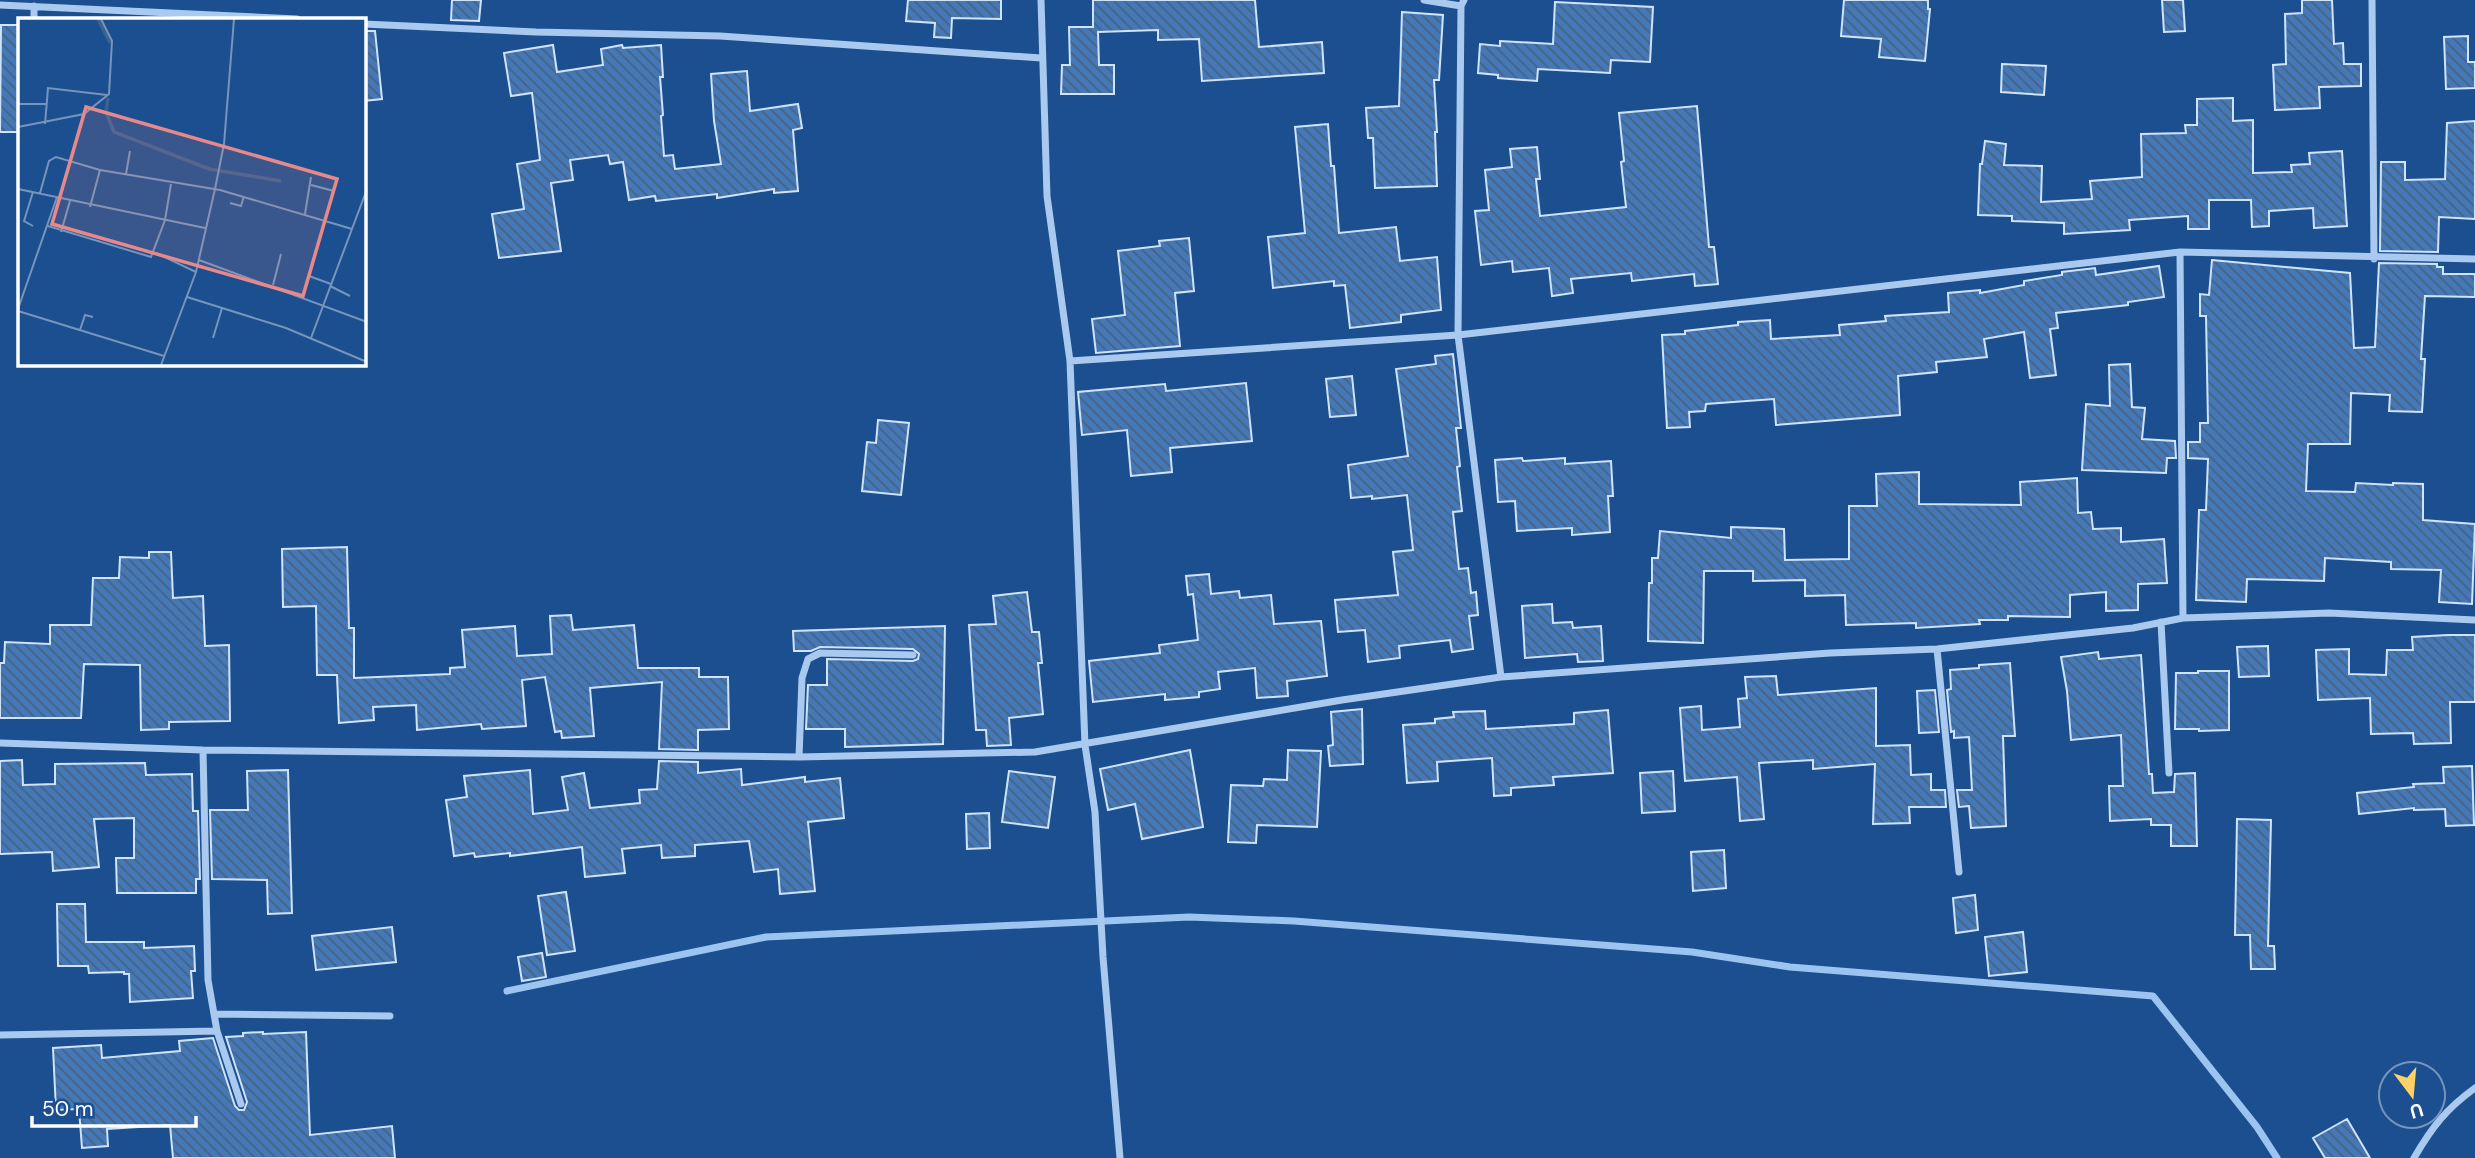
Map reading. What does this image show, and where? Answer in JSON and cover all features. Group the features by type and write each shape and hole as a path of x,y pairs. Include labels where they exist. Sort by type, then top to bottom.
{"street":[{"path":"1041,0 1047,195 1070,361 1085,745 1095,813 1103,957 1120,1158"},
{"path":"1424,0 1463,3 1458,335 1501,677"},
{"path":"2372,0 2374,259"},
{"path":"0,5 277,18"},
{"path":"34,6 34,18"},
{"path":"366,24 536,32 720,36 1041,58"},
{"path":"1070,361 1458,335 2180,253 2475,259"},
{"path":"2180,253 2183,618"},
{"path":"0,743 203,750 799,757 1035,752 1342,700 1501,677 1830,653 1937,649 2133,628 2183,618 2329,613 2475,620"},
{"path":"2161,622 2169,773"},
{"path":"1937,649 1959,872"},
{"path":"799,757 802,678 808,659 820,653 913,655"},
{"path":"203,750 208,980 217,1031 242,1104"},
{"path":"214,1014 390,1016"},
{"path":"0,1035 217,1031"},
{"path":"2414,1158 2432,1127 2450,1107 2475,1088"}],"building":[{"path":"452,0 481,0 479,21 451,20"},
{"path":"908,0 1001,0 1001,19 952,18 951,38 934,37 935,23 906,21"},
{"path":"1093,0 1255,0 1259,47 1322,42 1324,73 1202,81 1199,39 1158,40 1158,30 1098,32 1099,65 1114,65 1114,94 1061,94 1062,65 1070,65 1069,27 1093,27"},
{"path":"1844,0 1928,0 1930,9 1925,61 1879,57 1881,39 1841,36"},
{"path":"2162,0 2183,0 2185,31 2164,32"},
{"path":"2302,0 2332,0 2334,44 2343,43 2344,64 2361,64 2361,86 2319,87 2320,108 2275,110 2273,65 2286,64 2285,14 2302,13"},
{"path":"1555,2 1653,7 1650,62 1611,60 1610,73 1538,69 1537,81 1498,78 1498,75 1478,73 1480,44 1500,46 1500,41 1553,44"},
{"path":"1402,12 1443,15 1439,80 1434,80 1437,186 1375,188 1373,138 1368,138 1366,108 1399,106"},
{"path":"1,25 18,25 18,132 0,132"},
{"path":"366,31 375,31 382,99 366,101"},
{"path":"2468,36 2468,62 2475,62 2475,88 2446,89 2444,37"},
{"path":"553,45 557,72 603,65 601,49 622,45 623,48 661,45 664,156 673,155 675,169 721,164 714,121 711,74 747,71 750,111 798,104 802,128 793,130 798,191 774,193 774,189 717,198 717,194 656,201 655,196 629,200 623,162 610,164 608,155 570,160 573,180 551,183 561,251 499,258 492,214 524,209 517,164 540,160 532,93 511,96 504,53"},
{"path":"2002,64 2046,66 2044,95 2001,92"},
{"path":"2233,98 2233,121 2253,120 2253,173 2292,172 2291,165 2310,164 2309,153 2342,151 2347,226 2314,228 2313,208 2269,211 2269,226 2252,227 2251,200 2209,200 2209,229 2188,229 2188,216 2129,220 2130,230 2064,234 2064,223 2012,221 2012,216 1978,215 1980,164 1985,141 2006,144 2004,165 2042,166 2041,202 2092,199 2090,181 2142,177 2141,134 2186,133 2185,125 2197,125 2197,99"},
{"path":"1697,106 1709,247 1714,247 1718,284 1695,286 1694,274 1632,281 1631,273 1571,279 1573,293 1552,296 1549,268 1513,272 1512,261 1481,265 1475,211 1489,210 1485,170 1512,167 1510,149 1537,147 1540,179 1536,179 1540,216 1626,207 1619,113"},
{"path":"2475,121 2475,219 2439,217 2438,252 2380,251 2381,162 2405,162 2405,180 2445,179 2447,123"},
{"path":"1328,124 1339,233 1396,227 1400,261 1437,257 1441,310 1401,315 1401,322 1350,328 1345,285 1334,286 1334,281 1273,288 1268,237 1305,233 1295,127"},
{"path":"1189,238 1194,291 1175,293 1180,346 1096,353 1092,319 1125,315 1118,251 1160,246 1159,241"},
{"path":"2212,260 2350,273 2354,348 2375,347 2379,263 2437,264 2437,267 2443,267 2443,274 2475,274 2475,297 2425,296 2421,359 2425,359 2422,412 2389,411 2390,395 2351,393 2350,444 2308,444 2306,491 2355,492 2356,483 2423,484 2423,520 2475,524 2472,604 2439,602 2441,570 2391,569 2391,562 2325,558 2324,581 2247,579 2246,602 2196,600 2199,510 2206,510 2208,459 2188,458 2188,442 2200,442 2200,423 2208,423 2206,316 2200,316 2200,294 2209,295"},
{"path":"2159,266 2164,297 2128,302 2128,305 2056,313 2058,328 2050,329 2056,375 2030,378 2024,332 1984,339 1987,357 1936,362 1937,372 1898,376 1900,415 1776,425 1774,399 1706,404 1705,411 1689,412 1690,427 1667,428 1662,335 1738,325 1738,322 1770,320 1771,339 1840,335 1839,325 1886,321 1885,316 1949,312 1948,293 1980,290 1980,293 2024,285 2024,281 2062,275 2062,272 2095,268 2096,275"},
{"path":"1453,354 1461,428 1456,428 1462,511 1453,512 1459,569 1468,568 1471,593 1476,592 1478,615 1469,616 1473,649 1452,652 1450,640 1399,646 1400,658 1368,662 1365,630 1338,632 1335,600 1398,595 1393,552 1413,550 1407,495 1372,499 1372,496 1351,498 1348,465 1408,456 1396,369 1436,364 1435,356"},
{"path":"2130,364 2132,407 2145,408 2142,439 2175,441 2176,458 2167,458 2166,473 2082,470 2086,404 2110,406 2109,365"},
{"path":"1352,376 1356,415 1330,417 1326,379"},
{"path":"1246,383 1252,441 1170,448 1172,472 1131,476 1127,430 1082,435 1078,392 1165,384 1166,391"},
{"path":"878,420 909,423 901,495 862,491 867,442 876,443"},
{"path":"1522,458 1523,461 1565,458 1565,464 1611,461 1613,496 1608,496 1610,532 1572,535 1572,528 1517,531 1515,501 1498,502 1495,460"},
{"path":"1919,472 1919,504 2021,505 2020,482 2077,478 2078,513 2091,512 2093,529 2121,528 2121,542 2164,539 2167,583 2138,584 2138,610 2106,611 2106,592 2070,595 2070,617 2008,616 2008,620 1979,620 1980,624 1916,628 1916,623 1846,625 1845,595 1805,596 1805,580 1753,581 1753,571 1704,571 1703,643 1648,641 1649,583 1652,583 1652,558 1658,558 1660,531 1731,538 1731,527 1784,529 1785,560 1849,559 1849,506 1877,506 1876,474"},
{"path":"347,547 349,628 354,628 354,678 450,674 450,668 465,667 462,630 515,626 517,656 552,654 550,616 571,615 573,630 634,625 638,668 699,668 699,677 728,677 729,729 698,730 698,750 659,749 662,682 590,688 594,736 562,738 561,731 555,732 545,677 522,680 526,726 482,729 481,724 417,730 416,705 373,707 374,720 339,723 337,675 317,675 316,606 283,607 282,549"},
{"path":"149,552 171,552 173,598 203,596 205,646 229,645 230,721 169,722 169,729 141,730 140,665 84,664 81,718 0,718 0,663 4,663 5,642 50,644 50,625 91,625 93,578 119,578 120,557 149,558"},
{"path":"1209,574 1211,594 1239,591 1240,598 1271,595 1274,624 1321,621 1327,676 1287,681 1288,696 1257,698 1255,668 1218,672 1220,689 1199,692 1199,697 1165,700 1165,694 1093,702 1089,661 1160,653 1159,645 1198,640 1193,594 1188,595 1186,576"},
{"path":"1027,592 1032,632 1039,632 1042,663 1038,663 1043,714 1009,718 1011,745 987,746 986,730 976,730 969,625 996,624 993,596"},
{"path":"1552,604 1553,623 1572,622 1573,628 1601,626 1603,661 1578,662 1577,654 1525,658 1522,606"},
{"path":"945,626 943,744 845,747 845,729 806,729 808,685 827,685 827,659 913,661 918,659 919,654 913,649 820,647 811,651 794,651 793,631"},
{"path":"2475,635 2475,702 2450,702 2451,743 2414,744 2413,733 2371,734 2370,698 2318,700 2316,650 2349,649 2349,674 2386,675 2387,650 2413,650 2412,637"},
{"path":"2268,646 2269,676 2239,677 2237,647"},
{"path":"2098,652 2099,659 2141,655 2149,774 2152,774 2153,793 2174,792 2175,774 2195,773 2197,846 2171,846 2171,825 2151,825 2151,819 2110,821 2109,786 2123,786 2121,735 2071,740 2061,657"},
{"path":"2010,663 2015,736 2003,736 2006,826 1971,828 1969,806 1959,807 1957,790 1972,790 1969,737 1954,738 1954,731 1951,732 1947,690 1951,689 1950,670"},
{"path":"2229,671 2229,730 2175,729 2176,673"},
{"path":"1776,676 1778,695 1876,688 1876,746 1910,745 1911,775 1931,774 1931,790 1945,790 1946,807 1909,807 1910,823 1873,824 1875,764 1813,769 1813,760 1759,763 1764,819 1740,821 1737,777 1685,781 1680,708 1701,706 1702,730 1740,727 1738,699 1747,698 1745,677"},
{"path":"1935,690 1939,732 1919,733 1917,691"},
{"path":"1362,709 1363,764 1330,766 1328,746 1333,745 1331,712"},
{"path":"1608,710 1613,773 1553,777 1554,785 1511,788 1511,795 1494,796 1492,758 1437,762 1438,781 1407,783 1403,725 1435,723 1435,719 1454,717 1453,712 1485,711 1486,729 1574,724 1574,713"},
{"path":"1190,750 1203,827 1142,839 1135,804 1108,810 1100,769"},
{"path":"1288,750 1321,751 1317,827 1257,825 1256,843 1228,842 1231,785 1263,786 1264,779 1287,780"},
{"path":"22,760 23,785 55,784 55,764 145,763 146,775 192,774 193,811 198,811 200,879 196,879 196,893 117,893 116,858 134,858 134,818 94,819 99,867 53,871 52,852 0,854 0,761"},
{"path":"659,761 698,762 698,773 741,769 742,785 805,777 805,782 840,778 844,818 808,822 815,891 780,894 778,869 754,872 749,841 695,845 695,856 662,858 661,845 622,849 625,873 585,877 582,847 510,856 510,853 475,857 474,853 454,856 446,800 467,797 464,776 530,770 533,814 568,810 562,777 584,773 590,808 640,803 639,790 657,789"},
{"path":"2472,766 2474,825 2446,826 2445,809 2414,808 2359,814 2357,793 2414,787 2413,784 2444,783 2443,767"},
{"path":"288,770 292,913 268,914 267,880 212,879 210,810 248,810 247,771"},
{"path":"1009,771 1055,777 1048,828 1002,822"},
{"path":"1673,771 1675,811 1642,813 1640,773"},
{"path":"989,813 990,848 967,849 966,814"},
{"path":"2237,819 2271,820 2268,946 2274,946 2275,969 2251,969 2250,935 2235,935"},
{"path":"1724,850 1726,888 1693,891 1691,852"},
{"path":"566,892 575,951 547,955 538,896"},
{"path":"1975,895 1978,930 1956,933 1953,898"},
{"path":"57,904 85,904 86,942 144,942 144,948 194,946 195,971 191,971 193,998 130,1002 129,974 89,973 88,966 58,966"},
{"path":"392,927 396,962 316,970 312,936"},
{"path":"2023,932 2027,972 1989,976 1985,937"},
{"path":"542,953 546,977 522,981 518,957"},
{"path":"263,1032 306,1032 310,1135 392,1126 395,1158 173,1158 170,1125 107,1129 108,1146 82,1148 79,1109 56,1110 53,1048 101,1045 102,1058 180,1051 179,1041 213,1038 235,1106 244,1110 247,1102 226,1037"},
{"path":"2347,1119 2370,1158 2325,1158 2313,1138"}],"waterway":[{"path":"507,991 766,937 1189,917 1294,921 1692,952 1790,967 2153,996 2257,1127 2277,1158"}]}
